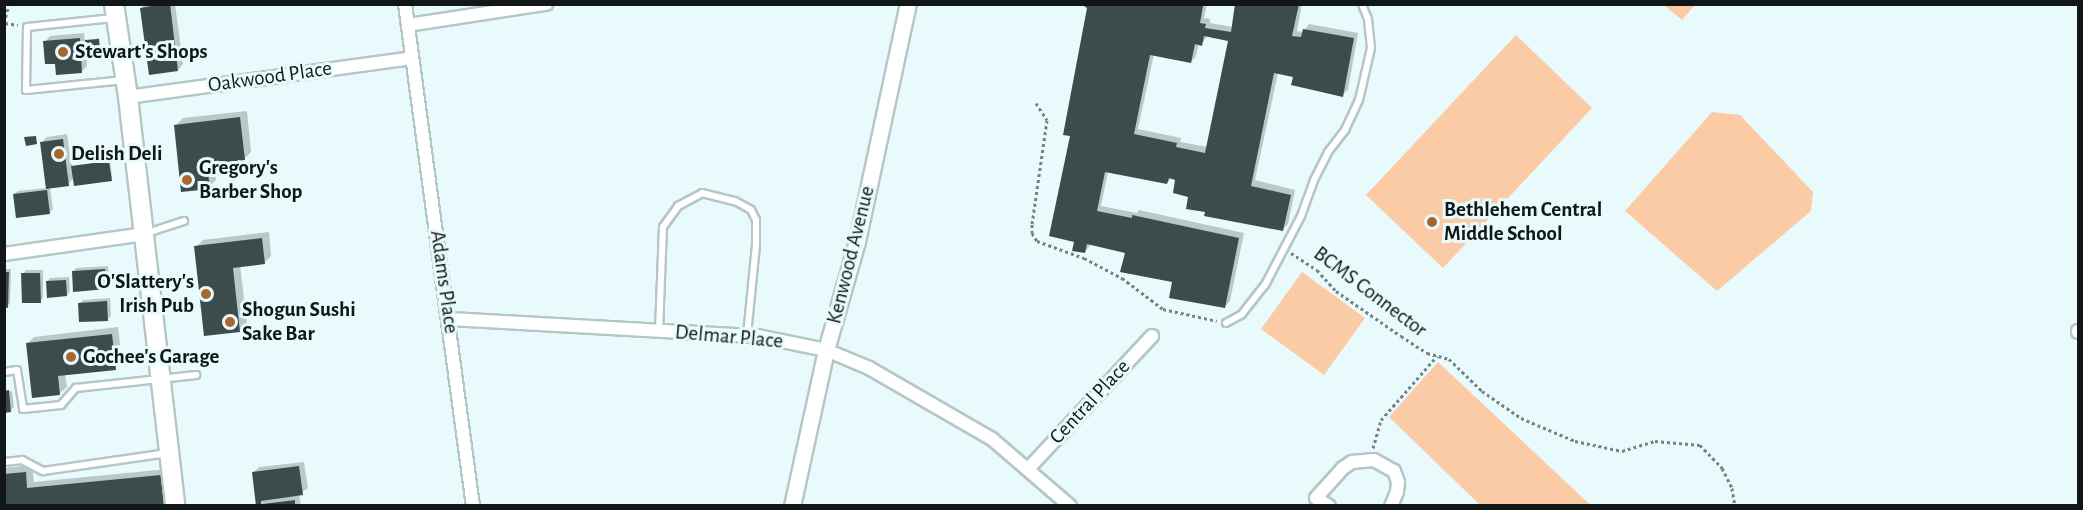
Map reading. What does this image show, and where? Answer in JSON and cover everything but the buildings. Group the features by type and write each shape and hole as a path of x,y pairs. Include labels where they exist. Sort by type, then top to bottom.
{"main road":[{"path":"115,11 145,234 175,506"}],"street":[{"name":"Adams Place","path":"405,4 450,319 473,506"},
{"path":"408,25 546,4"},
{"name":"Kenwood Avenue","path":"792,506 826,350 856,241 908,4"},
{"name":"Oakwood Place","path":"127,88 411,58"},
{"path":"4,255 145,234"},
{"name":"Delmar Place","path":"450,319 747,335 826,350 869,368 992,440 1070,506"},
{"name":"Central Place","path":"1028,469 1152,336"},
{"path":"1312,502 1352,462 1374,459 1394,471 1398,482 1397,492 1390,506"},
{"path":"1312,502 1329,506"}],"lane":[{"path":"1226,323 1242,314 1254,299 1285,249 1301,216 1314,180 1328,152 1345,130 1359,100 1371,48 1368,19 1362,4"},
{"path":"115,11 27,27 26,90 127,88"},
{"path":"659,331 663,227 678,206 702,194 735,201 751,210 756,220 756,245 747,335"},
{"path":"145,234 184,221"},
{"path":"4,372 17,370 23,409 61,405 76,388 161,381 196,375"},
{"path":"4,462 22,460 43,471 169,453"}],"path":[{"path":"4,23 9,4"},
{"path":"1036,103 1047,120 1032,225 1032,233 1037,241 1084,258 1122,278 1163,309 1226,323"},
{"name":"BCMS Connector","path":"1285,249 1317,270 1336,291 1426,353 1449,359 1482,391 1521,418 1575,441 1622,451 1655,441 1700,445 1722,468 1731,488 1735,506"},
{"path":"1374,459 1373,442 1381,420 1437,356"}],"shaded area":[{"path":"1664,5 1695,5 1682,20"},
{"path":"1516,35 1592,108 1443,268 1366,195"},
{"path":"1712,112 1740,115 1813,192 1811,211 1717,291 1625,211"},
{"path":"1302,272 1365,318 1324,375 1261,329"},
{"path":"1438,362 1590,504 1480,505 1389,417"}],"place":[{"name":"Stewart's Shops","path":"63,52"},
{"name":"Delish Deli","path":"59,154"},
{"name":"Gregory's Barber Shop","path":"187,180"},
{"name":"Bethlehem Central Middle School","path":"1432,222"},
{"name":"O'Slattery's Irish Pub","path":"206,294"},
{"name":"Shogun Sushi Sake Bar","path":"230,322"},
{"name":"Gochee's Garage","path":"71,357"}]}
